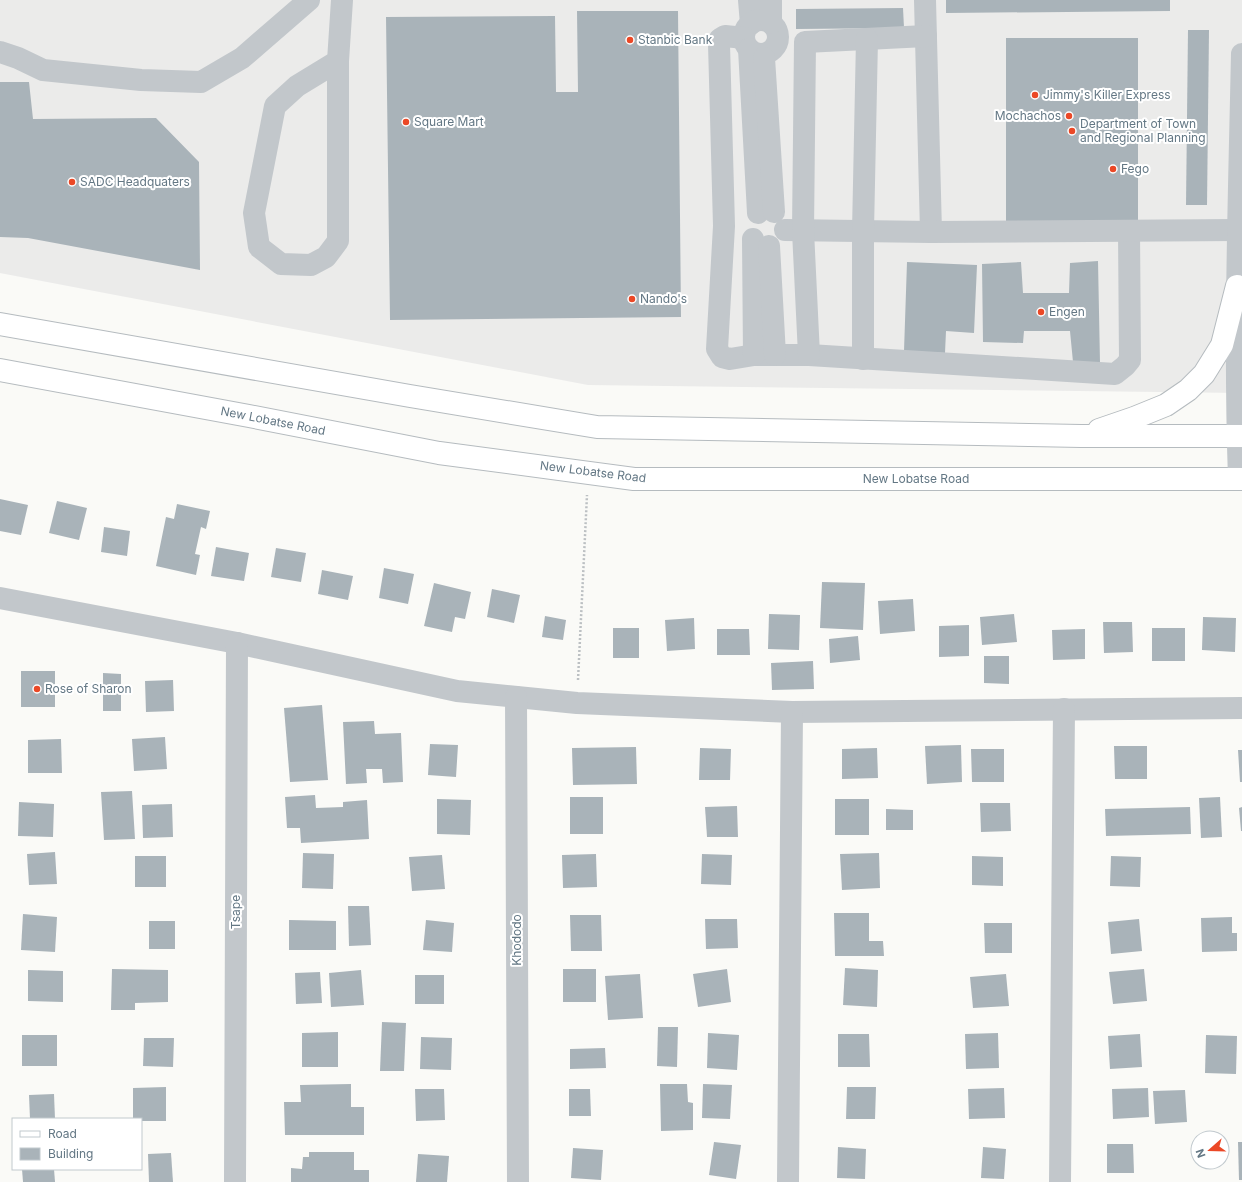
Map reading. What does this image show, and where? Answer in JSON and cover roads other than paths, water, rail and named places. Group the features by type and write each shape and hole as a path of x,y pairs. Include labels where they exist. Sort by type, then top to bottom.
{"main road":[{"path":"1081,436 1134,418 1166,405 1188,390 1204,374 1222,345 1237,286"},
{"path":"0,324 410,396 597,427 1081,436 1240,436"},
{"name":"New Lobatse Road","path":"0,370 439,453 634,479 1241,479"}],"street":[{"path":"0,52 18,58 42,70 141,80 201,82 242,58 308,0"},
{"path":"338,61 297,86 275,106 254,213 259,247 280,264 311,265 326,257 338,242 338,61 342,0"},
{"path":"749,0 760,38 770,228 764,355"},
{"path":"760,38 771,0"},
{"path":"925,0 931,232"},
{"path":"926,36 805,42 725,36 720,39 724,226 717,349 722,357 730,359 764,355 809,355 1115,374 1130,360 1129,231"},
{"path":"863,359 863,231 867,39"},
{"path":"805,42 770,228 809,355"},
{"path":"1241,479 1237,286 1242,54"},
{"path":"724,226 931,232 1238,230"},
{"path":"0,598 238,643 457,691 516,698 577,703 792,712 1242,708"},
{"name":"Tsape","path":"235,1182 238,643"},
{"name":"Khododo","path":"516,698 518,1182"},
{"path":"1060,1182 1064,709"},
{"path":"788,1182 792,712"}],"place":[{"name":"Stanbic Bank","path":"630,40"},
{"name":"Jimmy's Killer Express","path":"1035,95"},
{"name":"Mochachos","path":"1069,116"},
{"name":"Square Mart","path":"406,122"},
{"name":"Department of Town and Regional Planning","path":"1072,131"},
{"name":"Fego","path":"1113,169"},
{"name":"SADC Headquaters","path":"72,182"},
{"name":"Nando's","path":"632,299"},
{"name":"Engen","path":"1041,312"},
{"name":"Rose of Sharon","path":"37,689"}]}
